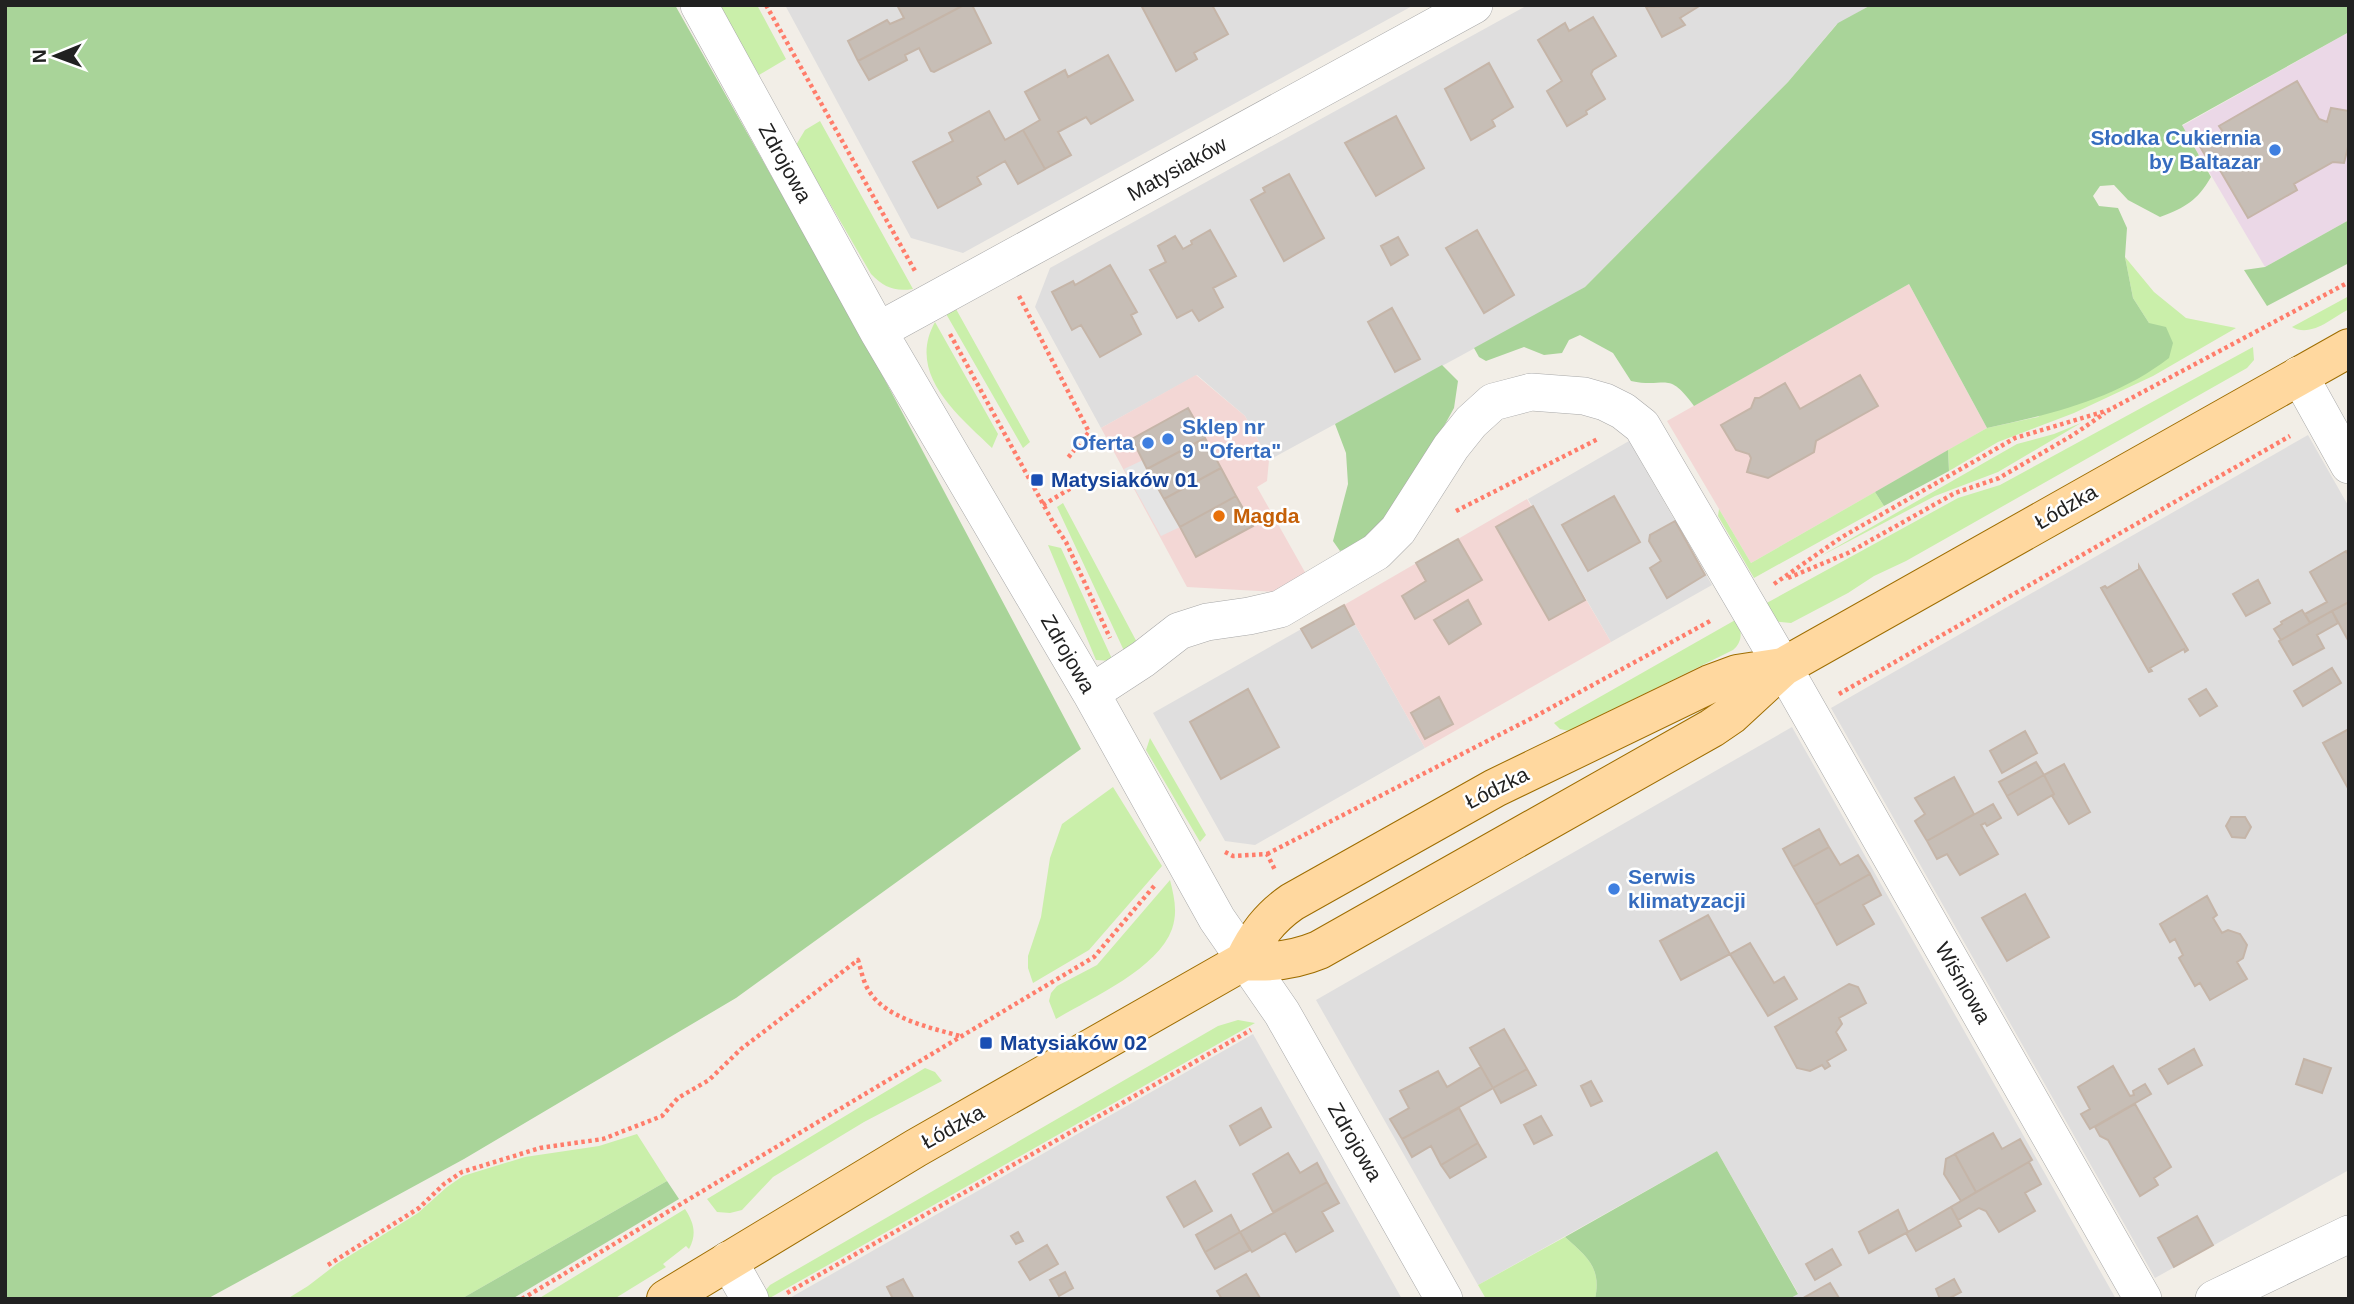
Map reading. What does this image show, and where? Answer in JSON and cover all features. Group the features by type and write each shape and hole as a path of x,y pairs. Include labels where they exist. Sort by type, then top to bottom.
{"main road":[{"name":"Łódzka","path":"666,1299 916,1148 1244,961 1291,959 1319,950 1712,728 1731,715 1783,667 2349,348"},
{"name":"Łódzka","path":"1244,961 1265,925 1292,901 1495,788 1687,694 1737,674 1783,667"}],"street":[{"name":"Zdrojowa","path":"699,5 878,331 1091,693 1217,919 1282,1013 1444,1299"},
{"name":"Matysiaków","path":"878,331 1474,5"},
{"path":"2299,375 2349,464"},
{"path":"1091,693 1179,631 1207,622 1280,609 1376,552 1398,530 1451,447 1471,422 1493,402 1531,392 1584,396 1623,411 1642,426"},
{"name":"Wiśniowa","path":"1642,426 1746,602 2143,1299"},
{"path":"2214,1299 2349,1234"},
{"path":"728,1260 750,1299"}],"path":[{"path":"766,5 1066,542 1125,671"},
{"path":"1779,582 1847,553 1955,493 1999,478 2073,435 2109,410 2349,282"},
{"path":"1017,294 1089,432 1067,459"},
{"path":"522,1299 1094,957 1159,879 1186,862 1210,851 1233,856 1267,854 1534,717 1746,602 1842,537 2015,438 2109,410"},
{"path":"1446,515 1602,437 1642,426"},
{"path":"1043,505 1083,481"},
{"path":"1219,842 1226,854"},
{"path":"1267,854 1292,901"},
{"path":"327,1265 419,1208 444,1184 462,1172 540,1148 603,1139 662,1116 678,1098 709,1080 741,1049 858,960 867,989 878,1003 915,1024 960,1037"}],"shaded area":[{"path":"785,5 1414,5 963,253 911,238"},
{"path":"1528,5 1871,5 1836,25 1788,82 1585,287 1569,297 1269,460 1245,416 1197,375 1101,428 1035,307 1050,268"},
{"path":"2349,32 2349,220 2265,267 2182,126"},
{"path":"1909,284 1987,428 1751,563 1667,421"},
{"path":"1196,375 1245,416 1269,460 1267,481 1257,487 1306,574 1275,592 1187,587 1101,428"},
{"path":"2308,435 2349,507 2349,1170 2155,1278 1831,708"},
{"path":"1629,441 1712,585 1611,642 1528,499"},
{"path":"1143,460 1180,527 1161,536 1124,469"},
{"path":"1527,499 1611,642 1425,748 1344,605"},
{"path":"1344,605 1425,748 1255,845 1225,841 1153,713"},
{"path":"1792,727 2116,1299 1789,1299 1798,1293 1717,1151 1478,1285 1316,1000"},
{"path":"1253,1034 1402,1299 788,1299"}],"green space":[{"path":"5,5 675,5 860,333 1081,749 736,998 464,1159 207,1299 5,1299"},
{"path":"719,5 757,5 786,59 759,75"},
{"path":"1871,5 2349,5 2349,32 2182,125 2211,177 2196,198 2184,206 2160,217 2128,200 2114,185 2100,186 2093,196 2099,206 2118,208 2127,228 2125,257 2133,298 2149,323 2166,327 2173,343 2169,358 2149,372 2082,403 1987,428 1909,284 1694,406 1672,384 1631,381 1613,353 1580,335 1569,340 1562,353 1544,355 1524,347 1486,361 1479,357 1474,348 1585,287 1788,82 1838,23"},
{"path":"820,121 913,289 890,288 871,274 796,145 805,130"},
{"path":"2349,220 2349,263 2267,306 2244,270 2265,267"},
{"path":"2125,257 2154,292 2186,318 2236,328 2153,376 2074,413 1998,442 1949,471 1948,450 1987,428 2038,417 2149,323 2133,298"},
{"path":"2349,296 2349,309 2321,326 2307,330 2292,327"},
{"path":"956,309 1030,442 1023,448 945,312"},
{"path":"935,322 998,434 992,448 951,407 931,376 927,359 928,341"},
{"path":"2253,347 2254,360 2247,368 1848,593 1791,623 1772,621 1763,605 1958,498 2000,485"},
{"path":"1442,365 1458,381 1454,408 1400,506 1368,542 1340,551 1333,541 1348,484 1346,453 1335,424"},
{"path":"2081,423 1998,472 1935,496 1819,557 2017,444"},
{"path":"1948,450 1949,471 1884,506 1875,492"},
{"path":"1875,492 1884,506 1754,578 1718,516 1719,509 1751,563"},
{"path":"1063,503 1140,648 1126,655 1057,507"},
{"path":"1048,545 1061,548 1113,661 1096,660"},
{"path":"1737,619 1741,636 1733,650 1569,731 1560,729 1554,723"},
{"path":"1150,738 1206,835 1200,842 1146,750"},
{"path":"1113,787 1162,866 1089,950 1033,983 1028,968 1028,956 1041,917 1050,858 1062,824"},
{"path":"1170,880 1175,916 1172,929 1153,957 1122,981 1056,1019 1049,1001 1051,993 1057,986 1097,965"},
{"path":"1238,1020 1255,1023 768,1299 764,1292 770,1285 1218,1026"},
{"path":"925,1068 935,1072 942,1081 864,1122 773,1177 742,1210 717,1212 707,1199"},
{"path":"637,1134 667,1181 461,1299 287,1299 338,1263 418,1213 463,1176 525,1157 599,1146"},
{"path":"1717,1151 1798,1294 1789,1299 1595,1299 1596,1278 1591,1263 1565,1237"},
{"path":"667,1181 679,1199 512,1299 461,1299"},
{"path":"685,1209 693,1229 689,1249 686,1246 663,1264 666,1267 614,1299 538,1299"},
{"path":"1565,1237 1586,1257 1594,1270 1597,1288 1595,1299 1486,1299 1478,1285"}],"building":[{"path":"897,5 964,5 858,61 848,41 887,20 890,24 904,18"},
{"path":"964,5 972,5 991,43 934,72 919,48 905,55 907,60 869,80 858,61"},
{"path":"1141,5 1212,5 1228,34 1194,53 1197,59 1176,71"},
{"path":"1701,5 1680,18 1685,25 1662,37 1646,7"},
{"path":"1593,17 1616,56 1591,74 1605,99 1567,126 1547,91 1562,81 1538,40 1565,23 1569,31"},
{"path":"1108,55 1133,100 1091,124 1086,117 1058,132 1071,155 1045,169 1023,130 1040,120 1025,92 1065,70 1068,77"},
{"path":"1489,63 1513,107 1492,120 1495,126 1471,140 1445,89"},
{"name":"Słodka Cukiernia by Baltazar","path":"2297,81 2319,119 2327,122 2331,108 2349,111 2349,143 2344,163 2333,162 2294,184 2297,190 2248,218 2217,165 2222,162 2218,155 2208,160 2199,145 2223,132 2219,126"},
{"path":"989,111 1005,140 1023,130 1045,169 1018,184 1005,161 977,177 981,184 938,208 913,162 953,141 949,133"},
{"path":"1396,116 1424,168 1376,196 1345,143"},
{"path":"1289,174 1324,238 1284,261 1251,200 1265,192 1263,188"},
{"path":"1210,230 1236,276 1213,288 1223,307 1199,321 1192,310 1177,318 1150,270 1166,262 1158,246 1175,236 1183,249"},
{"path":"1477,230 1514,295 1484,313 1446,248"},
{"path":"1398,237 1408,255 1391,265 1381,246"},
{"path":"1110,265 1137,312 1131,315 1141,334 1100,357 1081,325 1072,330 1052,292 1073,281 1075,285"},
{"path":"1392,308 1420,359 1395,372 1368,322"},
{"path":"1860,375 1878,406 1816,441 1814,452 1768,478 1747,472 1751,458 1749,454 1736,450 1721,425 1751,408 1755,398 1785,383 1800,409"},
{"name":"Sklep nr 9 \"Oferta\"","path":"1188,408 1205,438 1147,469 1132,439"},
{"path":"1205,438 1221,468 1164,499 1147,469"},
{"path":"1221,468 1236,496 1180,527 1164,499"},
{"path":"1236,496 1253,526 1196,557 1180,527"},
{"path":"1614,496 1640,542 1588,571 1562,525"},
{"path":"1533,506 1585,600 1549,620 1496,527"},
{"path":"1675,521 1705,575 1667,598 1650,568 1661,561 1649,541 1650,535"},
{"path":"1458,539 1482,580 1415,619 1402,596 1426,581 1416,563"},
{"path":"2346,551 2349,556 2349,602 2310,623 2305,614 2327,602 2310,572"},
{"path":"2139,566 2188,650 2185,652 2184,649 2150,668 2152,671 2149,672 2101,588 2107,588 2139,569"},
{"path":"2258,580 2270,603 2246,616 2233,594"},
{"path":"1468,600 1481,624 1449,644 1434,620"},
{"path":"2349,602 2349,642 2332,611"},
{"path":"1344,605 1354,624 1312,648 1301,629"},
{"path":"2302,610 2310,623 2281,640 2274,629"},
{"path":"2332,611 2338,623 2317,635 2324,648 2293,665 2279,641"},
{"path":"2332,668 2341,683 2303,706 2294,691"},
{"path":"1248,689 1279,747 1221,779 1190,722"},
{"path":"2206,689 2217,706 2200,716 2189,699"},
{"path":"1439,697 1453,724 1425,739 1411,713"},
{"path":"2349,729 2349,790 2323,743"},
{"path":"2025,731 2037,753 2002,773 1990,751"},
{"path":"2036,762 2044,775 2007,796 1999,782"},
{"path":"2064,764 2090,812 2069,824 2052,796 2054,794 2044,775"},
{"path":"2044,775 2054,794 2018,815 2007,796"},
{"path":"1954,777 1974,814 1927,841 1915,821 1925,814 1915,798"},
{"path":"1993,804 2001,818 1987,826 1985,823 1981,825 1998,854 1960,875 1947,854 1937,859 1927,841"},
{"path":"2231,817 2245,817 2251,827 2245,838 2232,837 2226,826"},
{"path":"1819,829 1829,847 1793,867 1783,849"},
{"path":"1829,847 1840,865 1858,855 1870,874 1815,905 1793,867"},
{"path":"1870,874 1881,895 1863,905 1874,924 1837,945 1815,905"},
{"path":"2025,894 2049,937 2007,961 1982,918"},
{"path":"2207,896 2217,915 2213,918 2222,933 2228,930 2240,934 2247,945 2243,958 2237,962 2247,979 2210,1000 2200,983 2195,986 2179,958 2183,955 2175,939 2170,942 2160,924"},
{"path":"1708,915 1730,954 1681,980 1660,941"},
{"path":"1750,943 1774,983 1784,977 1797,999 1768,1016 1730,954"},
{"path":"1849,984 1858,987 1866,1003 1839,1018 1842,1024 1836,1032 1846,1050 1827,1061 1830,1066 1825,1069 1822,1065 1810,1071 1797,1068 1775,1027"},
{"path":"1504,1029 1527,1069 1493,1088 1470,1048"},
{"path":"2194,1049 2202,1065 2168,1084 2159,1069"},
{"path":"2304,1059 2331,1068 2322,1093 2296,1084"},
{"path":"2113,1066 2130,1096 2145,1084 2151,1094 2090,1129 2081,1114 2090,1109 2078,1087"},
{"path":"1481,1067 1493,1088 1402,1139 1390,1119 1409,1108 1400,1091 1438,1071 1447,1087"},
{"path":"1527,1069 1536,1085 1501,1103 1493,1088"},
{"path":"1591,1081 1602,1101 1591,1106 1581,1086"},
{"path":"2135,1104 2171,1167 2154,1178 2158,1185 2140,1196 2108,1140 2100,1136 2095,1127"},
{"path":"1261,1108 1271,1127 1240,1145 1230,1126"},
{"path":"1459,1108 1478,1143 1441,1165 1431,1146 1412,1157 1402,1139"},
{"path":"1541,1116 1552,1135 1534,1144 1524,1125"},
{"path":"1993,1133 2002,1149 2020,1139 2032,1160 1976,1192 1955,1154"},
{"path":"1478,1143 1486,1157 1450,1178 1441,1165"},
{"path":"1288,1153 1300,1173 1317,1163 1327,1182 1273,1212 1253,1174"},
{"path":"1955,1154 1976,1192 1961,1201 1944,1174 1946,1159"},
{"path":"2029,1162 2041,1184 2025,1193 2035,1211 1999,1232 1986,1211 1979,1208 1958,1220 1951,1207"},
{"path":"1195,1181 1212,1211 1184,1227 1167,1197"},
{"path":"1327,1182 1339,1203 1322,1212 1333,1231 1296,1252 1285,1233 1252,1252 1240,1232"},
{"path":"1951,1207 1961,1226 1916,1251 1906,1233"},
{"path":"1898,1210 1908,1232 1869,1253 1859,1232"},
{"path":"1231,1215 1240,1232 1205,1252 1196,1235"},
{"path":"2197,1216 2213,1245 2174,1267 2158,1238"},
{"path":"1018,1232 1023,1241 1016,1244 1011,1236"},
{"path":"1240,1232 1250,1250 1215,1269 1205,1252"},
{"path":"1047,1245 1058,1264 1030,1280 1019,1262"},
{"path":"1832,1249 1841,1265 1815,1280 1806,1264"},
{"path":"1065,1272 1073,1288 1059,1296 1050,1280"},
{"path":"1246,1274 1260,1298 1222,1299 1217,1291"},
{"path":"903,1279 914,1299 893,1299 887,1287"},
{"path":"1954,1279 1961,1292 1948,1299 1940,1299 1936,1289"},
{"path":"1830,1283 1839,1298 1805,1297"}],"place":[{"name":"Słodka Cukiernia by Baltazar","path":"2275,150"},
{"name":"Sklep nr 9 \"Oferta\"","path":"1168,439"},
{"name":"Oferta","path":"1148,443"},
{"name":"Matysiaków 01","path":"1037,480"},
{"name":"Magda","path":"1219,516"},
{"name":"Serwis klimatyzacji","path":"1614,889"},
{"name":"Matysiaków 02","path":"986,1043"}]}
